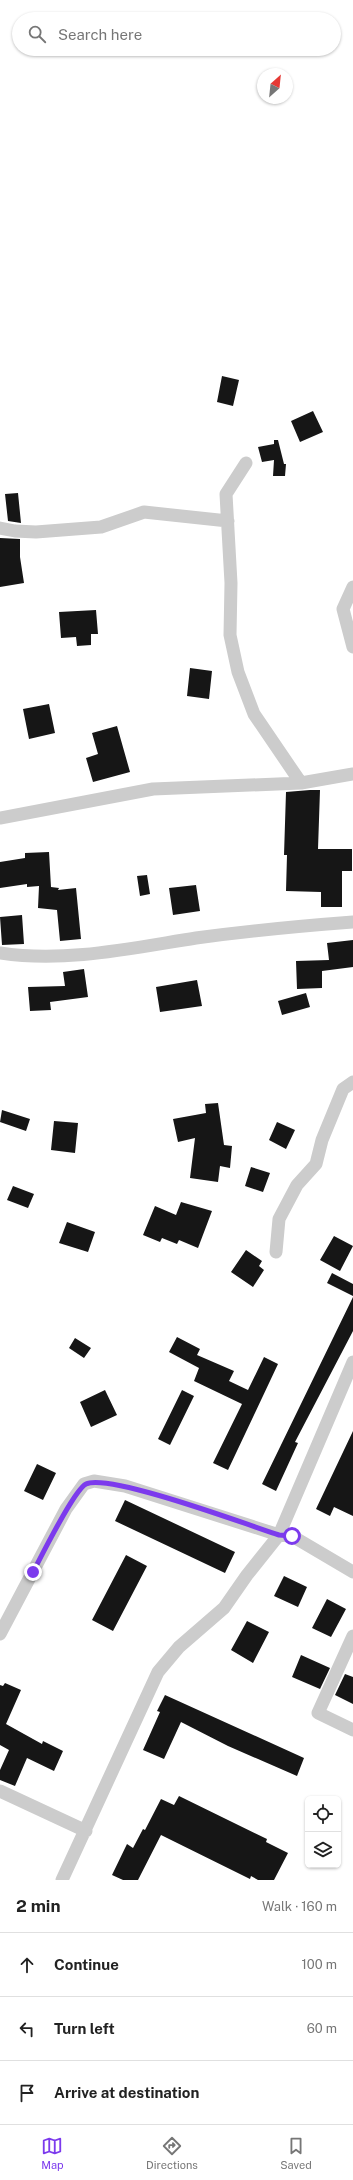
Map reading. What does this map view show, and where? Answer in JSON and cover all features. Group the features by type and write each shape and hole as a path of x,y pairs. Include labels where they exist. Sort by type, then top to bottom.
{"street":[{"path":"246,463 226,494 231,583 230,635 238,672 254,714 301,783"},
{"path":"0,528 15,532 36,532 101,527 144,512 228,521"},
{"path":"353,587 343,609 353,647"},
{"path":"0,818 153,789 301,783 353,774"},
{"path":"0,953 22,956 91,954 261,929 353,922"},
{"path":"276,1252 279,1219 296,1185 316,1164 322,1140 344,1089 353,1082"},
{"path":"62,1880 86,1831 158,1672 179,1647 224,1608 247,1575 279,1535 353,1362"},
{"path":"0,1634 66,1509 84,1484 94,1481 125,1486 279,1535 292,1536 353,1572"},
{"path":"353,1636 318,1713 353,1730"},
{"path":"0,1791 86,1831"}],"building":[{"path":"222,376 239,380 233,406 217,402"},
{"path":"313,411 323,432 300,442 291,421"},
{"path":"274,440 278,440 284,464 286,464 285,476 273,476 274,460 262,462 258,447 274,444"},
{"path":"18,493 21,523 8,521 5,494"},
{"path":"0,538 20,539 20,557 24,583 0,587"},
{"path":"96,610 98,634 91,634 91,645 77,646 76,637 61,638 59,612"},
{"path":"190,668 212,671 209,699 187,696"},
{"path":"49,704 55,733 29,739 23,709"},
{"path":"117,726 130,772 93,782 86,758 98,754 92,733"},
{"path":"320,790 318,849 352,849 352,871 342,871 342,907 321,907 321,892 286,891 287,855 284,855 286,792"},
{"path":"49,852 51,887 59,888 58,890 76,888 81,939 60,941 57,910 38,908 39,886 27,887 27,884 0,888 0,862 25,858 25,853"},
{"path":"147,875 150,894 140,896 137,876"},
{"path":"196,885 200,911 173,915 169,888"},
{"path":"22,915 24,944 2,945 0,917"},
{"path":"353,940 353,967 322,971 322,988 297,989 296,961 329,960 327,943"},
{"path":"84,969 88,997 50,1002 51,1010 30,1011 28,987 65,986 63,972"},
{"path":"197,980 202,1006 160,1012 156,987"},
{"path":"306,993 310,1007 282,1015 278,1001"},
{"path":"218,1103 224,1145 232,1146 230,1168 220,1166 218,1182 190,1178 195,1138 178,1142 173,1119 206,1113 205,1104"},
{"path":"2,1110 30,1119 26,1131 0,1122"},
{"path":"54,1121 78,1123 75,1153 51,1150"},
{"path":"277,1122 295,1130 286,1149 269,1140"},
{"path":"251,1167 270,1173 263,1192 245,1186"},
{"path":"13,1186 34,1194 28,1208 7,1200"},
{"path":"181,1202 212,1211 198,1248 179,1240 177,1244 162,1238 160,1242 143,1235 155,1206 176,1215"},
{"path":"67,1222 95,1232 88,1252 59,1243"},
{"path":"334,1236 353,1246 340,1271 320,1260"},
{"path":"246,1250 262,1261 259,1266 264,1270 253,1287 231,1272"},
{"path":"332,1273 353,1284 353,1296 327,1283"},
{"path":"353,1297 353,1331 295,1442 298,1443 276,1491 262,1484"},
{"path":"177,1337 200,1349 197,1355 234,1371 229,1381 248,1390 264,1357 278,1364 228,1470 213,1463 242,1404 194,1381 199,1368 169,1352"},
{"path":"75,1338 91,1348 84,1358 69,1348"},
{"path":"105,1390 117,1415 91,1427 80,1402"},
{"path":"182,1390 194,1396 170,1445 158,1439"},
{"path":"353,1431 353,1516 334,1507 330,1516 316,1509"},
{"path":"37,1464 56,1473 43,1500 24,1491"},
{"path":"125,1500 235,1552 225,1573 115,1521"},
{"path":"126,1555 147,1566 113,1631 92,1620"},
{"path":"284,1576 307,1587 298,1607 274,1596"},
{"path":"327,1599 346,1609 331,1637 312,1628"},
{"path":"247,1621 269,1632 253,1663 231,1650"},
{"path":"301,1655 330,1668 320,1689 292,1677"},
{"path":"345,1674 353,1677 353,1704 335,1695"},
{"path":"5,1683 21,1690 6,1724 42,1744 43,1741 63,1751 54,1771 27,1758 15,1786 0,1780 0,1770 9,1750 0,1745 0,1685 3,1686"},
{"path":"165,1695 304,1758 297,1776 228,1746 181,1722 164,1759 143,1750 160,1712 157,1711"},
{"path":"179,1796 267,1839 266,1842 288,1853 274,1880 258,1880 251,1876 250,1879 161,1835 138,1880 123,1880 112,1875 127,1844 133,1848 143,1829 145,1830 161,1799 174,1805"}],"route":[{"path":"33,1572 66,1509 84,1484 94,1481 125,1486 279,1535 292,1536"}]}
